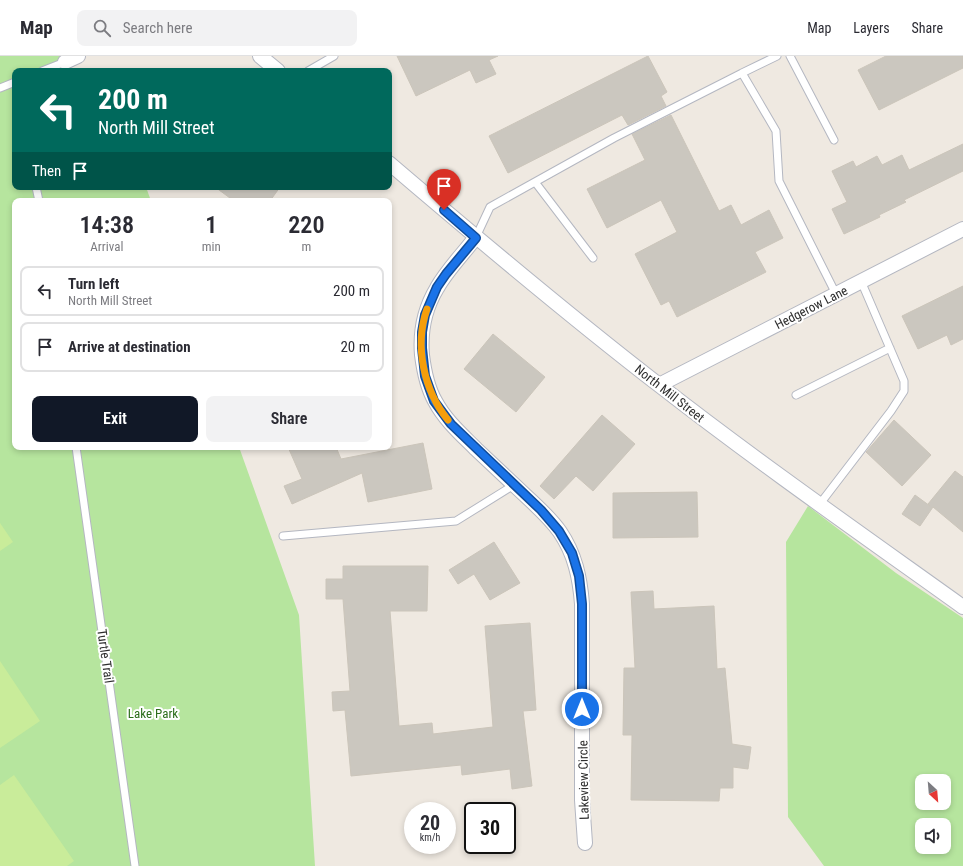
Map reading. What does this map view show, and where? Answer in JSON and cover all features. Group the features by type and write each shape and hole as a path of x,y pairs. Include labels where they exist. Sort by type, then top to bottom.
{"street":[{"path":"260,56 274,68"},
{"name":"North Mill Street","path":"392,166 476,238 659,385 819,505 963,607"},
{"name":"Hedgerow Lane","path":"659,385 963,229"},
{"name":"Lakeview Circle","path":"476,238 446,274 431,300 425,315 422,332 423,363 429,388 434,401 442,413 451,424 541,510 559,531 572,553 579,576 582,604 582,800 585,843"}],"lane":[{"path":"311,68 321,59 334,56"},
{"path":"476,238 490,207 614,138 777,56"},
{"path":"790,56 834,140"},
{"path":"49,68 74,58"},
{"path":"742,73 776,131 778,181 836,294"},
{"path":"0,88 12,83"},
{"path":"535,182 593,258"},
{"path":"819,505 891,412 904,391 904,381 861,281"},
{"path":"796,395 890,348"},
{"name":"Turtle Trail","path":"76,450 135,866"},
{"path":"283,536 456,521 514,485"}],"green space":[{"name":"Lake Park","path":"0,56 63,56 68,68 12,68 12,190 147,190 150,198 12,198 12,450 240,450 299,615 315,866 0,866"},
{"path":"808,506 896,573 963,618 963,866 824,866 788,817 786,542"},
{"path":"0,523 13,542 0,551"},
{"path":"0,661 40,721 0,748"},
{"path":"14,775 74,861 67,866 0,866 0,785"}],"building":[{"path":"397,56 498,56 489,60 496,74 476,83 470,70 416,96"},
{"path":"648,56 667,92 661,96 666,106 628,125 622,115 508,173 489,136"},
{"path":"886,56 963,56 963,68 879,110 858,70"},
{"path":"671,115 719,211 731,205 741,225 769,210 783,238 755,252 766,272 677,317 669,301 661,305 635,254 677,232 661,200 607,228 587,189 645,160 632,134"},
{"path":"963,144 963,171 904,200 906,202 879,215 880,217 844,234 832,209 847,202 832,171 853,161 856,167 877,156 882,165 902,155 909,170"},
{"path":"219,190 278,190 272,198 230,198"},
{"path":"963,286 963,339 951,345 947,335 918,349 902,316"},
{"path":"493,334 545,377 516,412 464,369"},
{"path":"602,415 635,444 593,491 576,476 554,499 540,486"},
{"path":"894,420 931,455 902,486 866,452"},
{"path":"423,443 432,489 368,502 362,473 292,504 284,486 302,479 289,450 337,450 341,459"},
{"path":"955,471 963,477 963,532 933,507 920,526 902,514 915,495 930,506 928,504"},
{"path":"697,492 698,537 613,538 613,493"},
{"path":"494,542 520,583 490,600 474,574 458,584 449,570"},
{"path":"343,566 428,566 427,611 390,611 399,726 432,723 433,734 493,727 485,626 530,623 536,710 523,711 532,786 512,789 510,769 462,775 461,765 351,776 345,710 333,711 332,692 350,691 343,599 326,599 326,579 343,579"},
{"path":"653,591 654,609 714,606 717,669 725,668 732,744 751,747 748,769 733,767 733,788 720,788 719,801 631,800 632,735 623,735 624,668 635,668 631,592"}],"slow traffic":[{"path":"427,309 422,332 425,376 434,401 448,420"}],"route":[{"path":"444,210 476,238 437,287 425,315 422,332 422,348 425,376 434,401 451,424 541,510 559,531 572,553 579,576 582,604 582,709"}]}
